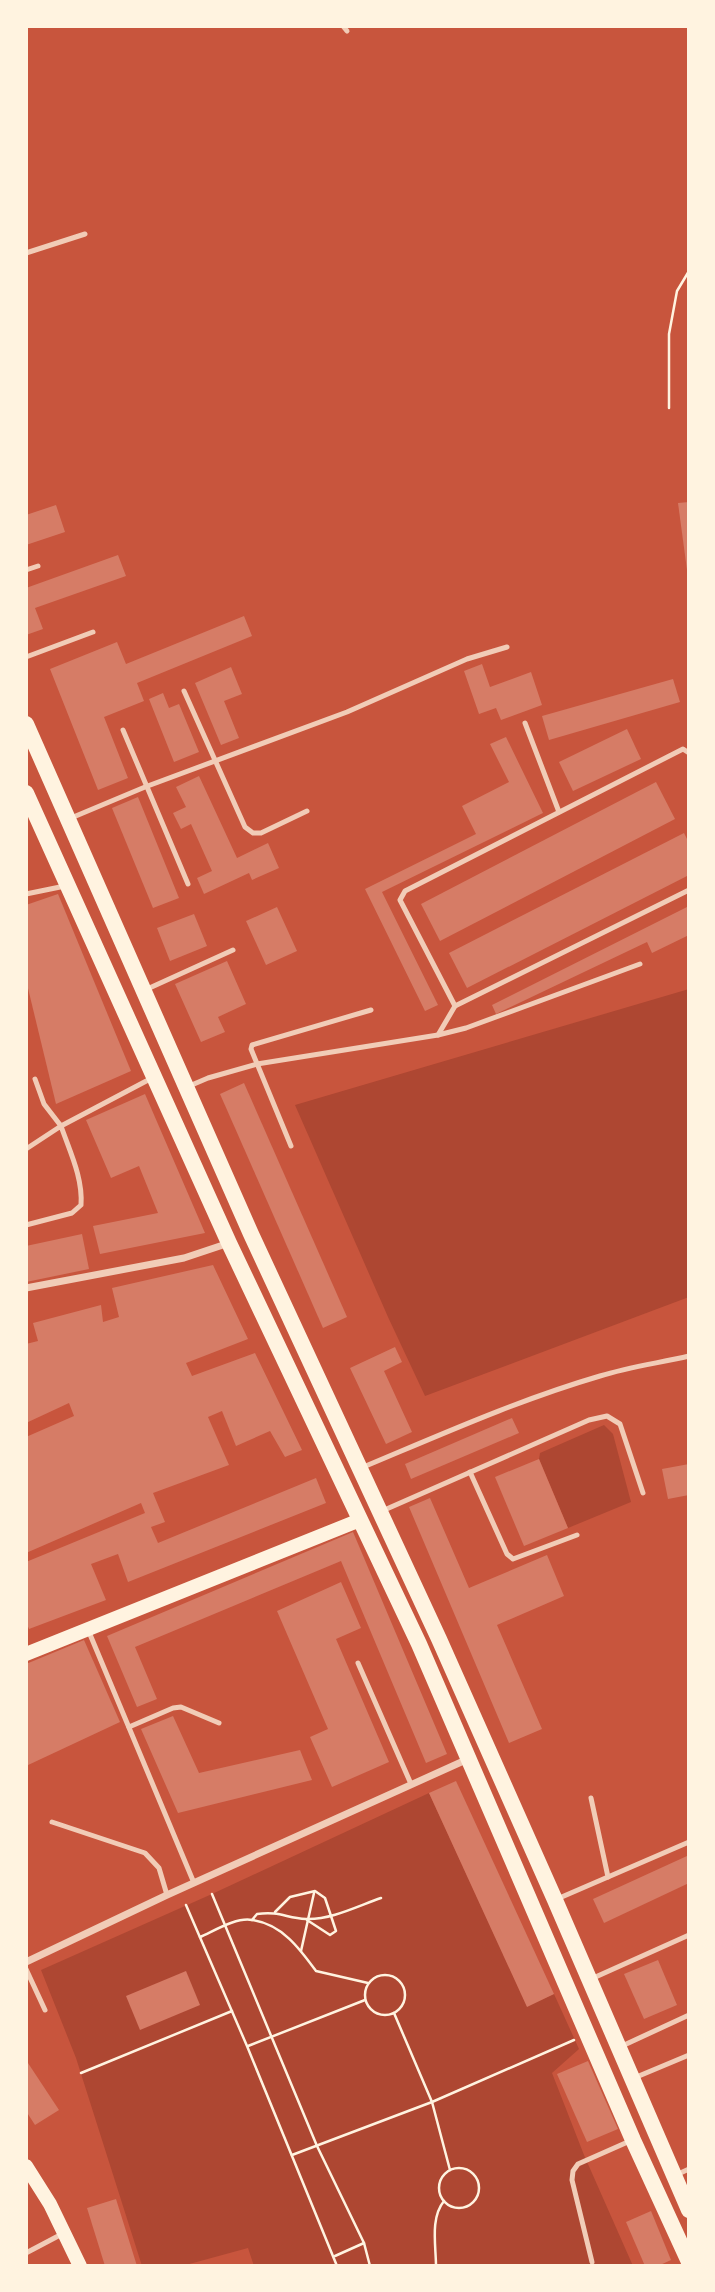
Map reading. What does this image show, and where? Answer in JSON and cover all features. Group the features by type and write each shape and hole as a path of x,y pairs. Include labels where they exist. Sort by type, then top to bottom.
{"highway":[{"path":"26,724 251,1234 381,1511 555,1900 689,2210"},
{"path":"26,793 229,1243 419,1644 632,2140 689,2262"},
{"path":"131,1025 156,1015"},
{"path":"164,1097 187,1087"},
{"path":"468,1759 488,1751"},
{"path":"568,1989 589,1980"},
{"path":"642,2162 663,2153"}],"main road":[{"path":"26,1654 360,1520"},
{"path":"26,2166 65,2232 80,2266"}],"street":[{"path":"26,1288 184,1258 229,1243"},
{"path":"26,1962 194,1882 468,1759"}],"lane":[{"path":"26,253 85,234"},
{"path":"26,570 38,566"},
{"path":"26,657 93,632"},
{"path":"68,819 145,787 347,712 467,659 508,647"},
{"path":"184,691 245,827 253,833 261,833 307,810"},
{"path":"525,723 559,812"},
{"path":"122,730 188,884"},
{"path":"455,1006 400,900 404,891 683,749 689,754"},
{"path":"26,894 68,885"},
{"path":"438,1035 455,1006 689,890"},
{"path":"145,990 233,950"},
{"path":"187,1087 257,1064 438,1035 466,1028 640,964"},
{"path":"291,1146 251,1049 252,1045 371,1010"},
{"path":"26,1149 61,1126 155,1077"},
{"path":"26,1226 72,1213 81,1205 79,1177 61,1126 44,1104 35,1079"},
{"path":"360,1468 491,1414 570,1386 603,1375 689,1356"},
{"path":"381,1511 589,1420 607,1416 620,1424 643,1493"},
{"path":"470,1472 507,1554 513,1559 578,1535"},
{"path":"88,1629 194,1882"},
{"path":"358,1663 411,1784"},
{"path":"129,1727 173,1707 181,1707 219,1723"},
{"path":"591,1798 608,1877"},
{"path":"52,1822 145,1853 159,1868 167,1895"},
{"path":"555,1900 689,1842"},
{"path":"589,1980 689,1935"},
{"path":"26,1969 45,2010"},
{"path":"618,2048 689,2015"},
{"path":"631,2079 689,2055"},
{"path":"593,2262 572,2180 573,2171 578,2164 632,2140"},
{"path":"673,2176 689,2169"},
{"path":"26,2253 65,2232"}],"path":[{"path":"669,408 669,334 677,291 689,271"},
{"path":"275,1912 290,1896 314,1891 325,1898 337,1931 330,1935 307,1919"},
{"path":"301,1951 314,1891"},
{"path":"212,1895 317,2146 363,2243 370,2266"},
{"path":"252,1920 257,1914 275,1912 307,1919 331,1915 381,1898"},
{"path":"186,1905 337,2266"},
{"path":"200,1937 225,1926 252,1920 276,1929 294,1941 316,1971 368,1983"},
{"path":"384,1974 393,1976 404,1989 405,1998 401,2007 394,2013 377,2014 369,2008 365,2000 368,1983 384,1974"},
{"path":"247,2046 365,2000"},
{"path":"81,2073 232,2011"},
{"path":"394,2013 432,2102 450,2170"},
{"path":"292,2155 432,2102 575,2039"},
{"path":"468,2169 475,2175 480,2192 476,2200 469,2206 460,2208 451,2207 444,2202 439,2185 443,2176 450,2170 468,2169"},
{"path":"436,2266 436,2217 438,2208 444,2202"},
{"path":"335,2256 363,2243"}],"shaded area":[{"path":"689,989 689,1297 425,1396 295,1105"},
{"path":"604,1425 613,1434 631,1502 568,1528 539,1459 540,1453"},
{"path":"429,1793 527,2006 554,1994 579,2049 552,2073 584,2155 633,2266 254,2266 248,2248 182,2266 142,2266 76,2058 41,1970"}],"building":[{"path":"689,502 689,570 687,570 678,503"},
{"path":"56,505 65,532 26,545 26,515"},
{"path":"118,555 126,576 35,608 43,629 26,635 26,588"},
{"path":"244,616 252,636 137,683 144,701 104,717 128,778 98,790 50,669 117,642 126,664"},
{"path":"482,664 490,687 531,672 542,705 501,720 496,708 479,714 464,671"},
{"path":"231,667 242,694 224,701 239,738 221,745 195,683"},
{"path":"673,679 680,702 549,740 542,716"},
{"path":"163,693 169,708 179,704 199,752 174,762 149,699"},
{"path":"627,729 641,759 573,791 559,762"},
{"path":"506,737 543,813 382,892 438,1005 425,1011 365,889 476,834 462,806 509,782 490,744"},
{"path":"199,776 237,858 268,843 279,868 252,880 249,873 204,894 197,878 212,871 191,824 181,829 173,813 186,807 176,787"},
{"path":"656,782 675,819 440,941 421,904"},
{"path":"138,797 179,898 153,908 112,808"},
{"path":"684,833 689,843 689,875 467,988 449,953"},
{"path":"58,894 131,1071 56,1104 26,980 26,905"},
{"path":"689,906 689,935 652,953 647,942 496,1014 492,1005"},
{"path":"277,907 297,951 266,965 246,921"},
{"path":"194,914 207,946 170,961 157,928"},
{"path":"227,961 246,1004 218,1017 225,1032 201,1042 175,984"},
{"path":"244,1083 347,1317 323,1328 220,1094"},
{"path":"145,1094 205,1233 100,1254 93,1226 158,1213 139,1166 111,1178 86,1120"},
{"path":"82,1234 89,1269 26,1282 26,1246"},
{"path":"213,1265 248,1339 186,1363 192,1376 255,1353 302,1450 285,1457 270,1431 236,1446 222,1411 208,1417 229,1465 153,1493 165,1522 151,1527 158,1543 316,1478 326,1503 128,1582 118,1554 91,1564 106,1600 29,1629 26,1622 26,1562 145,1513 141,1503 26,1553 26,1437 74,1416 69,1403 26,1423 26,1344 38,1341 33,1323 101,1305 103,1322 119,1317 112,1288"},
{"path":"395,1347 402,1362 384,1371 412,1432 386,1444 350,1368"},
{"path":"512,1418 519,1433 411,1479 405,1464"},
{"path":"539,1459 568,1528 524,1546 495,1477"},
{"path":"689,1464 689,1495 668,1499 662,1469"},
{"path":"430,1498 469,1588 547,1555 564,1596 497,1625 542,1729 509,1743 409,1507"},
{"path":"353,1532 447,1754 426,1763 341,1561 135,1647 157,1699 137,1707 107,1636"},
{"path":"341,1582 361,1628 336,1639 389,1762 332,1787 310,1737 328,1729 277,1611"},
{"path":"84,1640 120,1722 26,1766 26,1664"},
{"path":"173,1716 199,1773 300,1750 312,1780 178,1813 141,1729"},
{"path":"456,1781 554,1994 527,2007 429,1793"},
{"path":"687,1856 689,1883 604,1923 593,1899"},
{"path":"658,1960 677,2005 644,2019 624,1974"},
{"path":"186,1971 200,2005 140,2030 126,1996"},
{"path":"26,2060 59,2110 35,2125 26,2111"},
{"path":"588,2061 618,2129 587,2142 557,2074"},
{"path":"116,2199 137,2266 105,2266 87,2208"},
{"path":"651,2211 671,2260 658,2266 645,2266 626,2222"}]}
